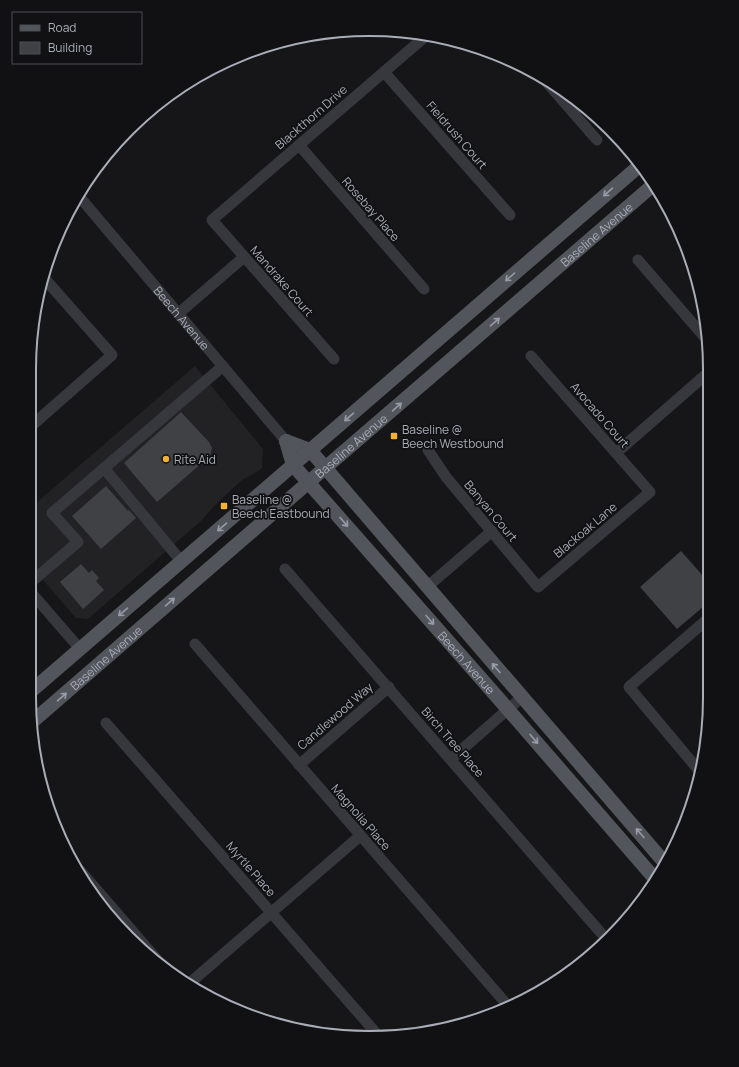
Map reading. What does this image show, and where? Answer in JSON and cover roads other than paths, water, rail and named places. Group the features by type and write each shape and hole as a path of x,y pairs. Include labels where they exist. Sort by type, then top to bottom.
{"main road":[{"name":"Baseline Avenue","path":"36,687 636,169"},
{"name":"Baseline Avenue","path":"37,718 222,556 325,469 649,188"},
{"name":"Beech Avenue","path":"286,441 310,450 662,858"},
{"name":"Beech Avenue","path":"286,441 293,465 652,875"}],"street":[{"name":"Blackthorn Drive","path":"212,220 421,40"},
{"name":"Fieldrush Court","path":"384,72 510,215"},
{"path":"555,92 597,140"},
{"name":"Rosebay Place","path":"298,145 424,289"},
{"name":"Beech Avenue","path":"83,200 286,441"},
{"name":"Mandrake Court","path":"212,220 334,359"},
{"path":"179,313 244,257"},
{"path":"638,260 701,333"},
{"path":"36,422 112,355 47,282"},
{"name":"Avocado Court","path":"531,356 650,492"},
{"path":"36,578 78,542 52,513 223,366"},
{"path":"616,453 703,377"},
{"name":"Banyan Court","path":"428,450 446,477 538,587"},
{"path":"104,468 182,562"},
{"name":"Blackoak Lane","path":"538,587 650,492"},
{"path":"427,587 492,531"},
{"name":"Birch Tree Place","path":"285,569 601,933"},
{"path":"36,598 80,649"},
{"path":"696,767 629,687 703,623"},
{"name":"Magnolia Place","path":"195,644 505,1002"},
{"name":"Candlewood Way","path":"299,765 389,687"},
{"path":"451,759 522,697"},
{"name":"Myrtle Place","path":"106,723 374,1031"},
{"path":"193,980 360,836"}],"place":[{"name":"Baseline @ Beech Westbound","path":"394,436"},
{"name":"Rite Aid","path":"166,459"},
{"name":"Baseline @ Beech Eastbound","path":"224,506"}]}
